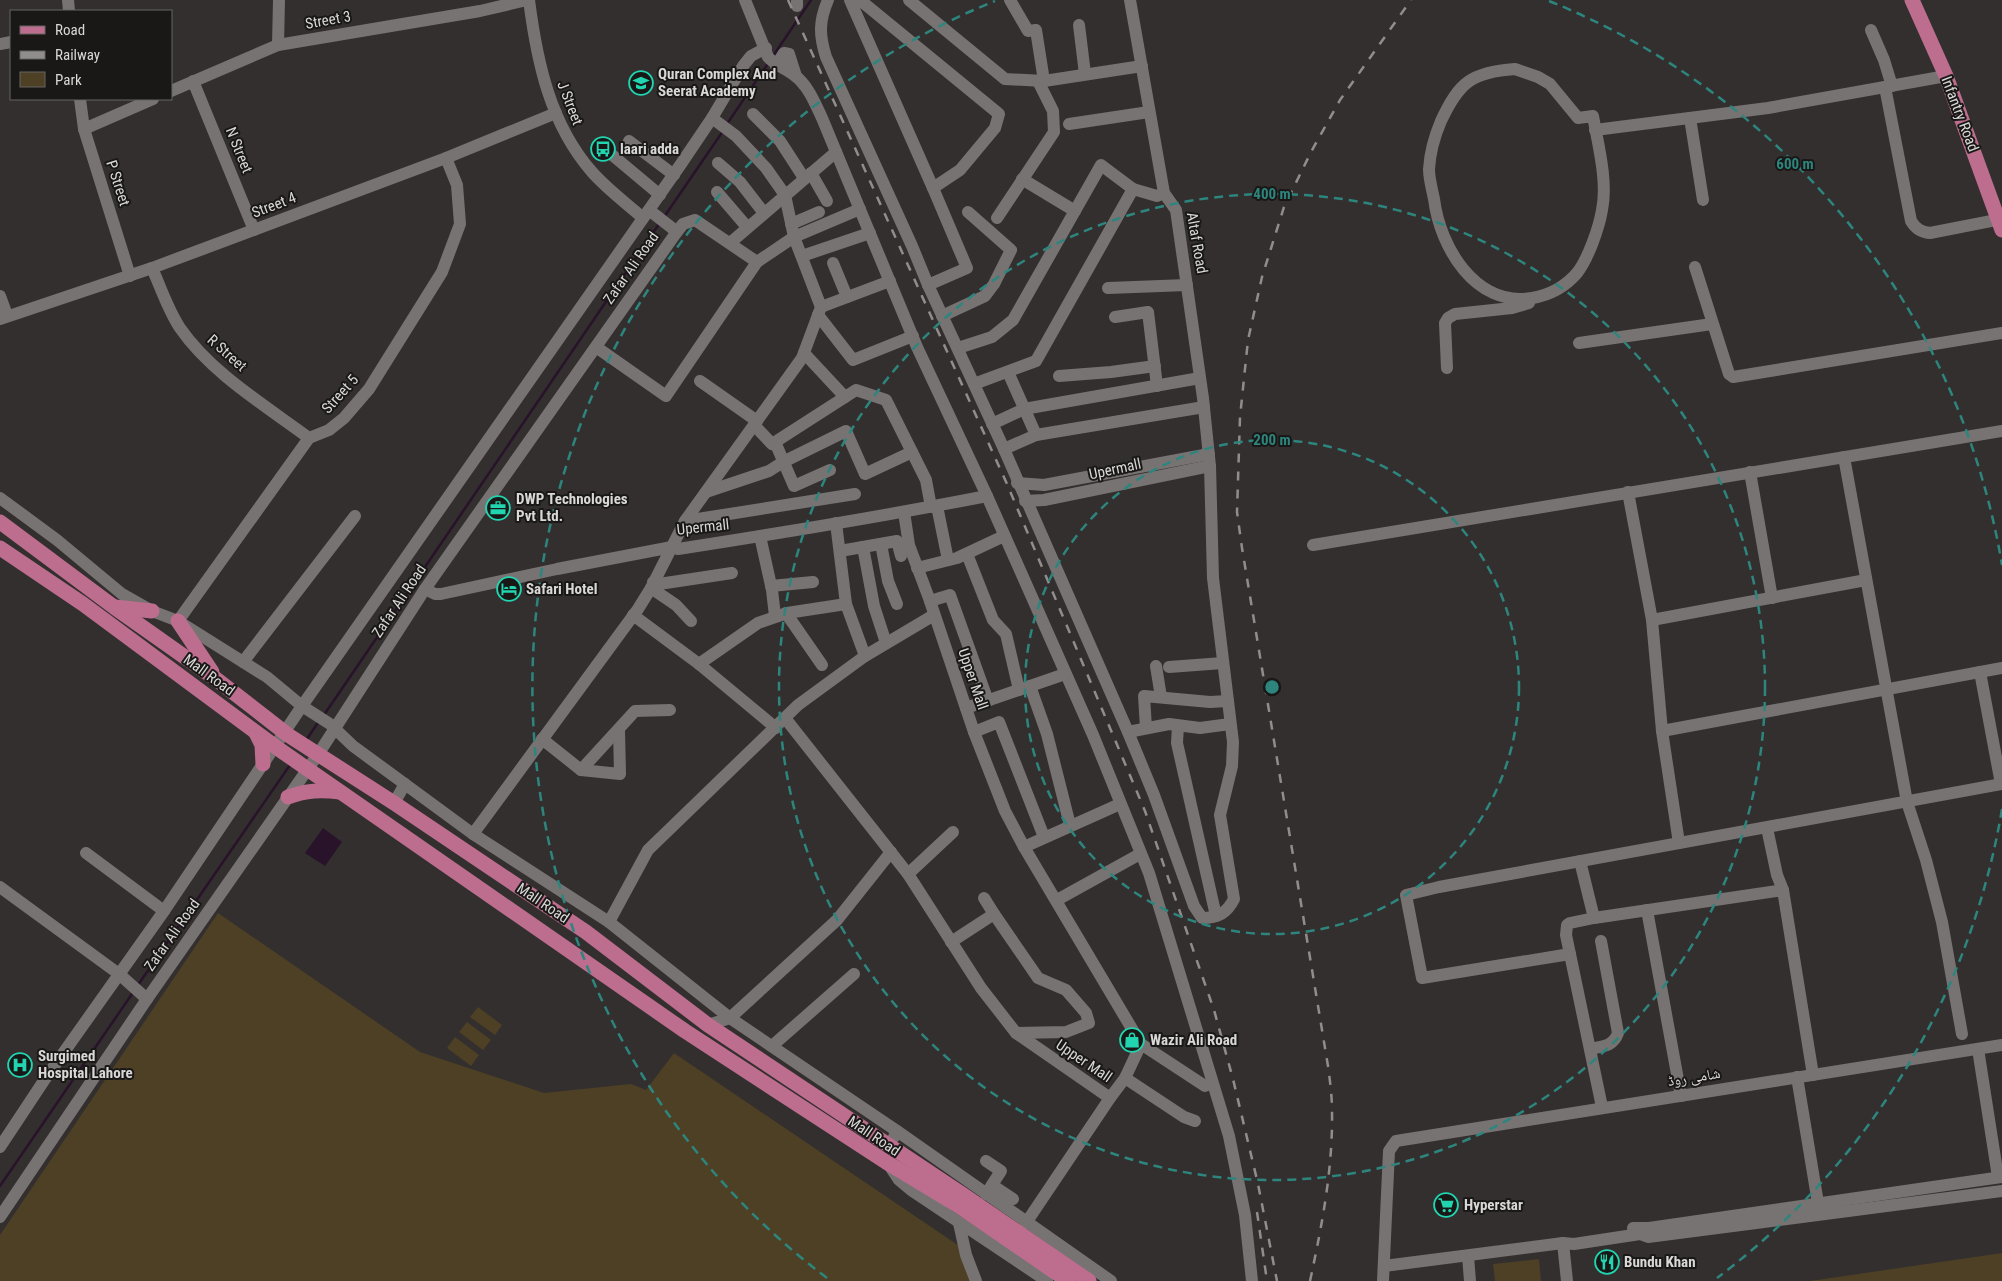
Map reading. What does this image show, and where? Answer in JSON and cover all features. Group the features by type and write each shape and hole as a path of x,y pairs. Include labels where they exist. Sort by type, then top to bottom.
{"main road":[{"name":"Infantry Road","path":"1912,0 1946,76 2001,223"},
{"name":"Infantry Road","path":"1924,0 1948,51 2002,198"},
{"name":"Mall Road","path":"0,522 216,679 286,733 586,932 708,1024 888,1145 1068,1281"},
{"name":"Mall Road","path":"0,548 83,604 278,748 686,1031 886,1162 962,1201 1089,1281"},
{"path":"114,606 152,610"},
{"path":"178,621 216,679"},
{"path":"255,731 262,745 264,754 263,764"},
{"path":"288,797 303,791 318,789 342,792"}],"street":[{"path":"278,45 279,0"},
{"name":"Street 3","path":"172,91 278,45 480,11 528,0"},
{"name":"J Street","path":"528,0 534,43 546,87 566,137 592,173 650,215"},
{"path":"745,0 771,59"},
{"path":"828,0 820,27 822,46 928,285 1004,449 1017,483 1128,732 1154,795 1194,906 1202,918 1216,916 1177,743 1178,726"},
{"path":"850,0 967,268 928,285"},
{"path":"860,0 999,114 995,128 960,170 933,188"},
{"path":"909,0 1005,79 1041,81 1142,66"},
{"path":"996,218 1054,132 1053,111 1041,81 1036,30 1028,31 1010,0"},
{"name":"Altaf Road","path":"1130,0 1164,193 1176,210 1188,285 1210,460 1213,578 1233,742 1232,766 1220,814 1234,899 1229,909 1216,916"},
{"path":"1079,25 1085,74"},
{"path":"1871,30 1884,60 1911,222 1922,232 1930,233 2001,223"},
{"path":"650,215 660,195 674,175 717,121 750,56 771,59 796,76 805,86 813,99 836,152 913,336 987,496 1065,674 1149,873 1229,1136 1245,1215 1252,1281"},
{"path":"1515,69 1538,77 1550,84 1578,118 1593,116 1595,130 1604,188 1602,210 1597,230 1578,272 1562,286 1545,295 1520,300 1496,294 1475,282 1454,256 1445,241 1433,197 1429,169 1436,133 1456,92 1478,75 1490,70 1515,69"},
{"path":"1595,130 1768,108 1946,76"},
{"name":"N Street","path":"193,81 254,230"},
{"name":"P Street","path":"80,100 84,128 130,276"},
{"path":"84,128 151,100"},
{"path":"1069,124 1149,112"},
{"name":"Street 4","path":"3,317 152,268 446,158 556,114"},
{"path":"753,114 780,141 827,201"},
{"path":"1690,118 1703,200"},
{"path":"717,121 736,136 766,168 785,195 794,237 819,311 853,360 913,336"},
{"path":"629,141 674,175"},
{"path":"730,243 836,152"},
{"path":"611,154 660,195"},
{"name":"Street 5","path":"308,438 329,430 344,418 369,389 442,272 460,224 457,185 446,158"},
{"path":"718,163 740,182 764,213"},
{"path":"958,348 992,337 1013,320 1101,165 1132,189 1157,196 1164,193"},
{"path":"1022,179 1075,212"},
{"path":"974,384 1036,361 1132,189"},
{"path":"717,192 748,228"},
{"path":"596,347 666,396 757,262 794,237 860,209"},
{"path":"791,224 819,212"},
{"path":"942,316 985,296 994,284 1011,250 968,212"},
{"name":"Zafar Ali Road","path":"0,1147 122,978 164,911 263,764 278,748 286,733 650,215 674,230 596,347 425,589 314,751 288,797 144,996 0,1217"},
{"path":"674,230 683,224 695,220 757,262"},
{"path":"802,256 870,233"},
{"path":"834,263 846,297"},
{"path":"1695,267 1729,374 1733,377 2002,333"},
{"name":"R Street","path":"152,268 171,312 189,340 223,373 308,438"},
{"path":"473,834 634,614 652,585 685,522 804,354 819,311 846,297 890,281"},
{"path":"1108,288 1188,285"},
{"path":"1447,368 1445,323 1448,318 1455,314 1512,308 1542,299 1545,295"},
{"path":"0,296 3,317"},
{"path":"1115,317 1148,312 1157,386"},
{"path":"1579,343 1712,324"},
{"path":"804,354 845,397"},
{"path":"1059,376 1155,366"},
{"path":"1008,372 1036,435"},
{"path":"992,424 1024,409 1200,378"},
{"path":"700,382 755,423 772,444 856,390 886,400 926,480 948,560"},
{"path":"1004,449 1036,435 1204,407"},
{"path":"706,492 769,471 783,462 846,431 865,474 912,452"},
{"path":"1313,545 2002,431"},
{"path":"178,621 308,438"},
{"path":"775,442 794,486 830,470"},
{"path":"1844,456 1907,802 1926,860 1942,922 1962,1034"},
{"path":"1017,483 1044,485 1210,460"},
{"name":"Upermall","path":"1028,507 1044,500 1210,460"},
{"path":"1750,472 1772,598"},
{"path":"1628,492 1652,620 1662,731 1679,843"},
{"path":"685,522 856,494"},
{"name":"Upermall","path":"425,589 435,594 442,594 557,568 672,547 678,549 760,536 987,496"},
{"path":"0,498 38,525 122,594 178,621 267,677 332,726 353,746 473,834 609,922 730,1018 989,1190 1026,1223 1111,1281"},
{"name":"Upper Mall","path":"785,718 908,874 981,988 1016,1033 1110,1098 1125,1078 1141,1044 1024,847 1005,811 974,732 909,545 904,512"},
{"path":"243,662 355,516"},
{"path":"836,523 846,604 865,656"},
{"path":"760,536 771,586 781,615 822,665"},
{"path":"917,568 967,554 1004,536"},
{"path":"840,552 897,541 901,556"},
{"path":"881,544 888,581 897,604"},
{"path":"863,547 874,606 886,643"},
{"path":"967,554 993,620 1006,634 1024,688 1047,734 1070,825"},
{"path":"652,585 732,573"},
{"path":"1652,620 1866,580"},
{"path":"771,586 813,582"},
{"path":"652,585 676,605 691,621"},
{"path":"930,601 950,595 988,701"},
{"path":"699,664 758,623 781,615 846,604"},
{"path":"634,614 699,664 776,728"},
{"path":"609,922 648,850 798,705 865,656 934,615"},
{"path":"1161,698 1162,666 1223,663"},
{"path":"1662,731 2002,668"},
{"path":"1570,954 1422,978 1406,894 2001,784 1980,672"},
{"path":"966,708 1065,674"},
{"path":"1146,728 1144,696 1228,701"},
{"path":"581,770 635,711 670,710"},
{"path":"974,732 999,722 1044,837"},
{"path":"1128,732 1169,724 1200,728 1230,724"},
{"path":"542,739 581,770 620,774 619,730"},
{"path":"394,803 406,784"},
{"path":"1024,847 1120,804"},
{"path":"1767,828 1777,875 1783,890 1813,1075"},
{"path":"908,874 953,832"},
{"path":"708,1024 730,1018 837,920 891,852"},
{"path":"86,853 164,911"},
{"path":"1057,900 1140,854"},
{"path":"1580,861 1594,918"},
{"path":"0,887 144,996"},
{"path":"1602,1107 1566,935 1567,925 1570,922 1594,918 1783,890"},
{"path":"984,898 1038,978 1066,990 1089,1019 1086,1025 1066,1032 1016,1033"},
{"path":"1648,910 1681,1096"},
{"path":"951,942 994,914"},
{"path":"1590,1049 1611,1044 1618,1033 1601,941"},
{"path":"772,1046 854,974"},
{"path":"728,1038 730,1018"},
{"path":"1141,1044 1205,1086"},
{"name":"شامی روڈ","path":"1384,1266 1389,1151 1392,1144 1401,1139 2002,1045"},
{"path":"1978,1049 2001,1180"},
{"path":"1797,1077 1818,1203"},
{"path":"1125,1078 1184,1117 1195,1121"},
{"path":"1026,1223 1110,1098"},
{"path":"888,1145 898,1131"},
{"path":"986,1161 1001,1171 989,1190"},
{"path":"886,1162 900,1180 911,1190 1047,1281"},
{"path":"1964,1196 2001,1180"},
{"path":"1786,1213 1818,1203 2001,1180"},
{"path":"989,1190 1013,1199"},
{"path":"1383,1281 1384,1266 1563,1243 1574,1244 1640,1234 1648,1237 1786,1213 2002,1191"},
{"path":"959,1223 966,1255 976,1281"},
{"path":"1563,1243 1567,1281"},
{"path":"1468,1256 1470,1281"}],"green space":[{"path":"218,913 420,1052 544,1093 631,1084 646,1090 674,1053 971,1254 977,1281 0,1281 0,1235"},
{"path":"478,1007 502,1025 495,1035 470,1017"},
{"path":"467,1022 491,1040 483,1050 459,1032"},
{"path":"455,1037 479,1055 471,1066 447,1048"},
{"path":"2002,1253 2002,1281 1810,1281"},
{"path":"1539,1259 1541,1281 1495,1281 1493,1264"}],"shaded area":[{"path":"323,828 342,842 325,866 305,853"}],"waterway":[{"path":"773,56 811,0"},
{"path":"727,124 769,62"},
{"path":"664,217 723,131"},
{"path":"324,715 659,224"},
{"path":"307,739 319,721"},
{"path":"138,985 290,765"},
{"path":"0,1186 134,991"}],"railway":[{"path":"788,0 1007,484 1145,811 1214,1010 1233,1079 1258,1184 1277,1281"},
{"path":"1310,1281 1329,1176 1332,1133 1331,1094 1328,1066 1237,512 1240,417 1248,340 1262,277 1284,207 1311,152 1340,100 1411,0"},
{"path":"1257,1212 1267,1281"}],"place":[{"name":"Quran Complex And Seerat Academy","path":"641,83"},
{"name":"laari adda","path":"603,149"},
{"name":"DWP Technologies Pvt Ltd.","path":"498,508"},
{"name":"Safari Hotel","path":"509,589"},
{"name":"Wazir Ali Road","path":"1132,1040"},
{"name":"Surgimed Hospital Lahore","path":"20,1065"},
{"name":"Hyperstar","path":"1446,1205"},
{"name":"Bundu Khan","path":"1607,1262"}]}
